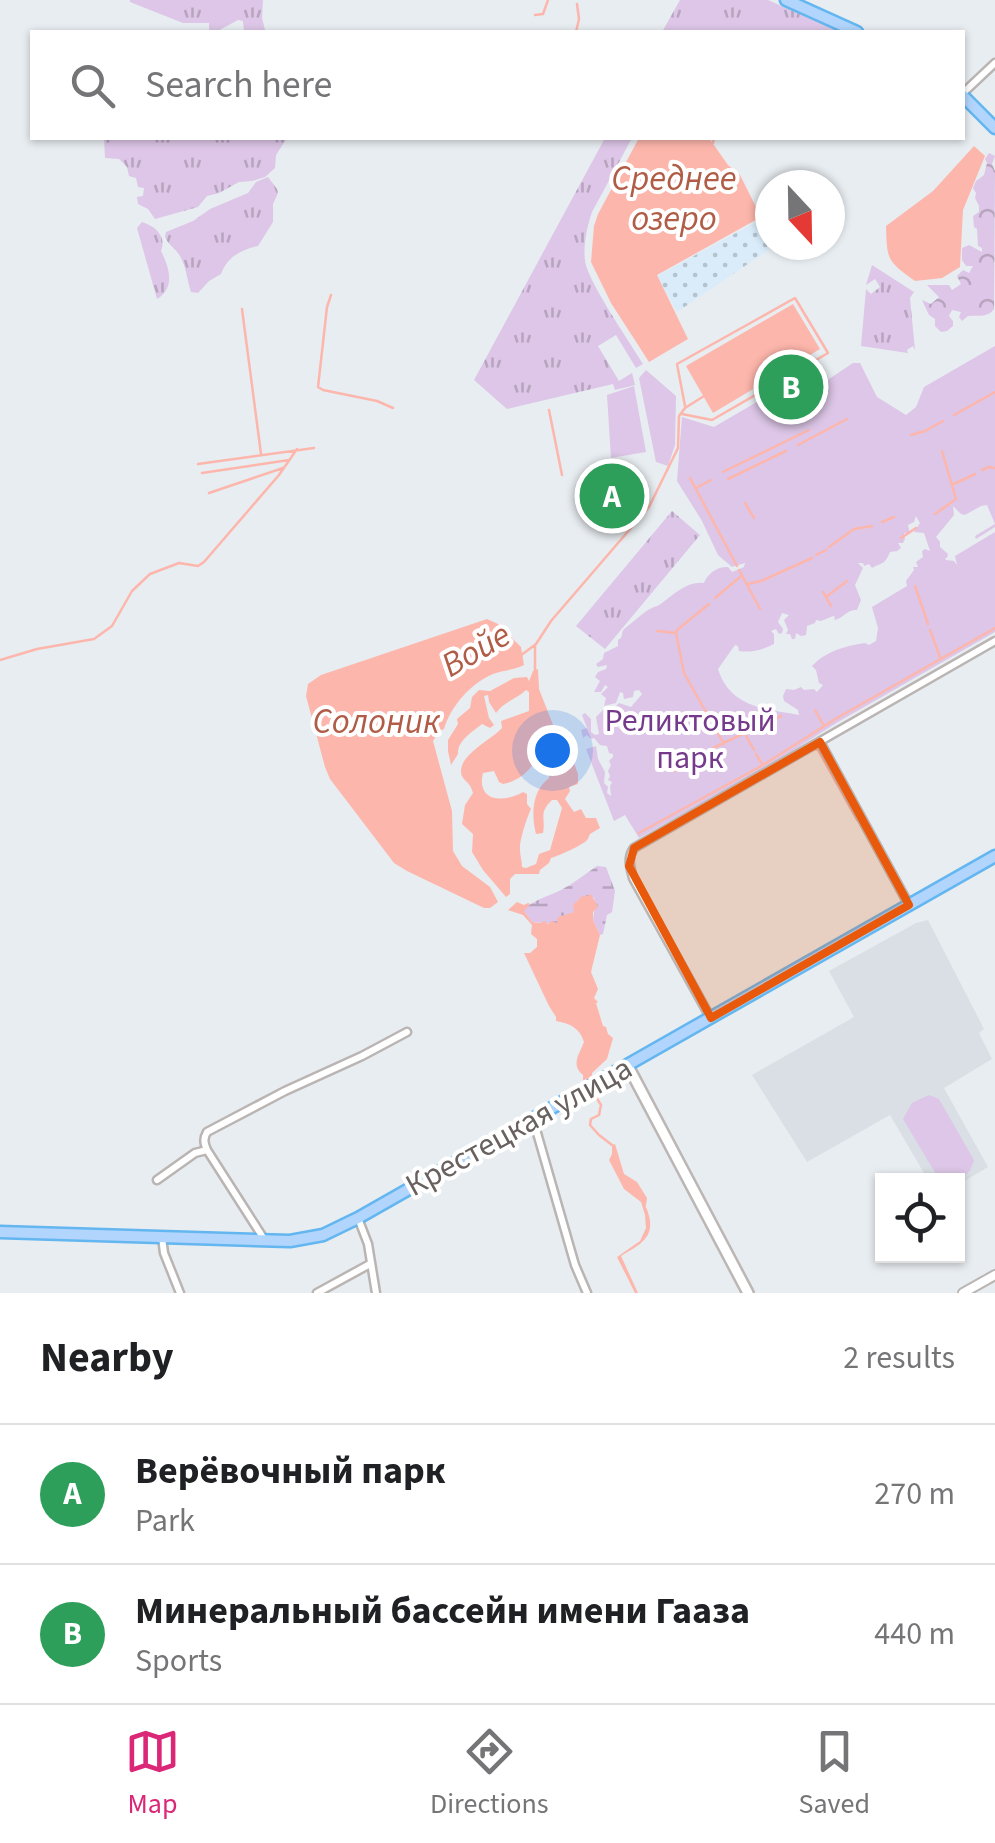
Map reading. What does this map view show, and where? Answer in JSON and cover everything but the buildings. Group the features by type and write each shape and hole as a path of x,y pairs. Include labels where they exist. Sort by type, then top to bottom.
{"main road":[{"path":"786,0 807,4 854,30"},
{"path":"965,98 995,128"},
{"name":"Крестецкая улица","path":"0,1232 307,1240 336,1230 995,856"},
{"path":"628,1066 748,1293"}],"street":[{"path":"965,92 995,63"},
{"path":"710,1018 633,878 630,859 634,848 995,642"},
{"path":"820,742 908,905"},
{"path":"264,1240 208,1150 204,1142 207,1132 407,1032"},
{"path":"534,1120 575,1265 587,1293"},
{"path":"158,1180 195,1152 208,1150"},
{"path":"358,1218 368,1244 376,1293"},
{"path":"162,1237 180,1293"},
{"path":"317,1293 370,1264"},
{"path":"964,1293 995,1275"}],"highlighted area":[{"path":"820,742 909,905 711,1018 629,866 634,848"}],"shaded area":[{"path":"928,920 984,1029 979,1033 992,1059 944,1088 988,1167 965,1181 965,1173 924,1173 890,1115 807,1162 752,1075 854,1017 829,971"}],"green space":[{"path":"263,0 265,30 244,30 243,21 238,20 220,30 209,30 209,23 183,23 130,2"},
{"path":"680,0 768,0 836,30 663,30"},
{"path":"104,140 286,140 276,155 275,168 265,177 239,182 207,196 198,207 155,219 138,204 137,197 143,196 144,188 129,176 127,167 119,159 105,158"},
{"path":"604,140 631,140 592,212 585,260 601,296 643,364 636,368 616,335 598,346 619,381 632,373 635,385 615,390 613,384 507,409 474,380"},
{"path":"989,153 995,156 994,309 962,321 961,312 952,310 949,316 953,326 941,332 922,300 931,304 939,297 927,285 949,285 952,290 961,284 957,276 963,270 969,273 973,266 966,266 962,260 962,248 969,245 982,252 974,227 973,216 979,212 979,206 973,188 984,175"},
{"path":"268,177 278,193 273,204 273,222 258,246 236,255 198,293 191,292 183,262 165,237 166,232 248,193 256,182"},
{"path":"142,222 161,236 161,251 168,270 167,289 157,299 137,228"},
{"path":"872,265 914,292 910,298 915,350 913,346 908,353 861,346 866,289 871,294 880,287 875,279 866,285"},
{"name":"Реликтовый парк","path":"995,346 995,524 987,505 965,515 953,506 954,515 936,537 948,554 946,560 957,565 955,556 995,532 995,632 639,838 625,815 614,821 586,749 596,746 611,796 608,771 613,754 594,738 583,738 581,730 587,728 582,715 585,713 591,719 591,732 599,734 596,717 604,709 616,714 616,725 627,733 629,726 620,720 624,713 615,707 619,703 631,707 642,694 634,691 633,697 624,699 620,692 616,703 604,706 606,698 601,694 608,687 594,692 600,681 595,677 607,665 596,664 604,653 618,646 623,630 648,610 687,586 704,583 717,569 728,567 732,572 745,563 732,567 718,555 677,481 682,417 714,427 774,392 780,402 802,389 811,403 816,400 811,391 853,363 860,363 877,397 906,415 916,407 924,387","holes":["916,516 920,523 914,532 924,533 930,551 922,551 923,557 916,562 918,567 913,567 907,586 872,607 878,628 876,641 843,648 817,661 812,666 823,685 817,692 801,687 786,689 784,701 799,715 750,704 723,682 718,669 735,645 739,651 748,652 774,644 771,631 782,633 778,622 782,613 789,615 784,620 786,634 795,639 796,633 806,635 807,626 816,620 833,616 834,620 857,610 861,600 855,585 863,568 858,563 872,568 882,563 890,552 901,548 898,543 903,543 904,533 910,534 908,525"]},
{"path":"646,370 676,396 675,445 668,466 656,462 639,378"},
{"path":"634,386 646,452 611,458 607,395"},
{"path":"610,475 640,480 640,502 615,519 587,510 583,491 593,478"},
{"path":"672,511 700,535 605,649 576,626"},
{"path":"995,524 976,539 975,536"},
{"path":"597,866 606,867 615,891 603,934 600,935 593,920 594,897 557,924 532,922 523,910 566,887"},
{"path":"929,1095 939,1099 974,1160 965,1175 935,1173 903,1119 912,1103"}],"sand":[{"path":"755,223 755,259 677,312 657,276"}],"water":[{"name":"Среднее озеро","path":"638,140 710,140 740,175 755,205 755,220 657,275 688,339 649,362 611,303 591,262 594,226"},
{"path":"974,146 985,156 963,210 960,267 942,278 915,281 890,259 886,226 933,191"},
{"path":"793,304 820,349 713,413 686,366"},
{"name":"Солоник","path":"487,619 498,624 521,647 524,665 493,674 469,690 433,741 452,811 453,851 462,866 490,887 498,902 484,908 394,863 330,779 306,696 308,684 321,675"},
{"path":"538,669 539,689 557,735 540,746 532,766 516,779 503,784 494,771 483,773 484,790 493,798 527,794 531,809 521,841 522,867 536,864 539,854 550,850 562,808 557,800 552,800 544,812 543,833 536,834 534,803 549,778 550,767 573,760 578,784 569,787 565,799 574,812 581,809 586,818 596,818 600,828 581,844 551,858 539,874 515,874 506,897 472,852 473,834 462,824 465,805 473,793 461,771 471,753 502,728 501,721 529,711 529,692 526,690 496,713 488,695 484,696 494,725 490,728 482,724 466,737 451,765 448,740 457,719 470,708 472,697 479,690 490,691 514,678 527,677 529,681"},
{"path":"591,894 598,907 593,920 600,935 591,972 598,989 594,998 603,1026 613,1038 607,1059 589,1081 583,1080 577,1067 584,1042 580,1033 556,1021 524,953 537,947 532,925 523,915 508,910 517,902 528,903 524,911 532,922 557,923 558,917 574,912 573,905 583,895"},
{"path":"615,1144 624,1174 637,1182 647,1198 647,1236 621,1256 638,1293 617,1257 640,1241 646,1228 645,1215 641,1202 624,1189 609,1160"}],"waterway":[{"path":"535,15 543,14 548,0"},
{"path":"576,30 577,4"},
{"path":"331,295 318,387 393,408"},
{"path":"682,414 712,420 828,353 795,298 677,364 685,406"},
{"path":"242,309 261,454"},
{"path":"954,415 995,392"},
{"name":"Войе","path":"520,656 536,644 551,621 649,507 678,448 679,416 704,396"},
{"path":"549,410 562,475"},
{"path":"798,445 847,419"},
{"path":"911,435 943,421"},
{"path":"723,472 809,430"},
{"path":"198,464 314,448"},
{"path":"0,660 94,639 112,626 132,591 150,574 179,563 198,566 204,562 297,449"},
{"path":"728,479 786,451"},
{"path":"935,514 956,499 942,451"},
{"path":"202,473 289,460"},
{"path":"209,493 283,468"},
{"path":"982,470 995,468"},
{"path":"954,484 975,474"},
{"path":"690,478 737,566"},
{"path":"696,488 711,480"},
{"path":"745,503 754,518"},
{"path":"882,522 894,517"},
{"path":"829,547 854,529 872,526"},
{"path":"901,538 916,528"},
{"path":"816,555 826,550"},
{"path":"747,584 812,558"},
{"path":"739,570 760,609"},
{"path":"715,598 740,577"},
{"path":"826,597 847,581"},
{"path":"915,586 928,624"},
{"path":"823,592 831,606"},
{"path":"709,604 676,633 684,673 724,744"},
{"path":"639,833 995,628"},
{"path":"930,630 940,657"},
{"path":"657,631 676,633"},
{"path":"535,645 535,672"},
{"path":"815,710 824,726"},
{"path":"675,771 781,716"},
{"path":"745,734 754,750"},
{"path":"813,749 818,750 857,820"},
{"path":"756,754 762,764"},
{"name":"Войе","path":"594,1094 601,1105 599,1115 591,1119 590,1125 612,1145"}],"place":[{"name":"Минеральный бассейн имени Гааза","path":"791,387"},
{"name":"Верёвочный парк","path":"612,496"}]}
